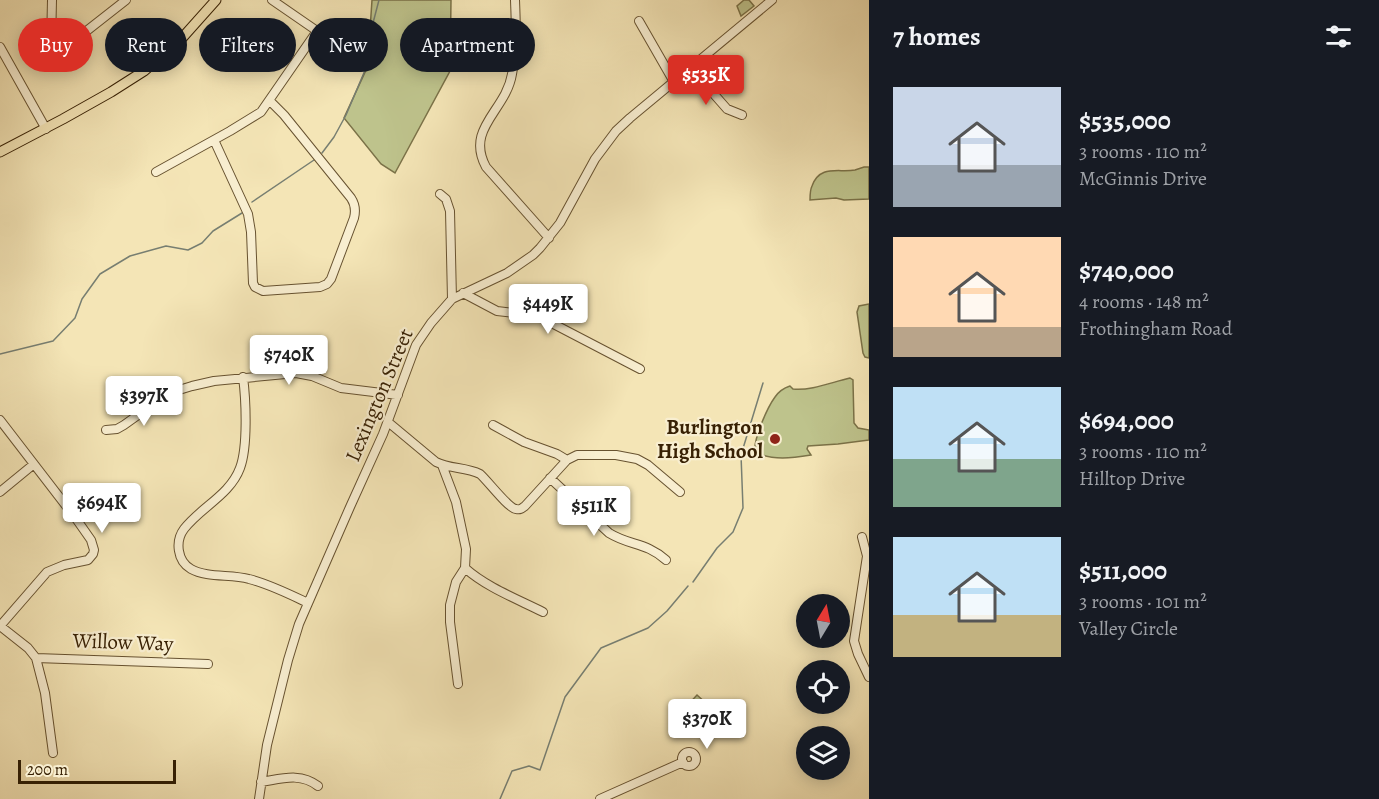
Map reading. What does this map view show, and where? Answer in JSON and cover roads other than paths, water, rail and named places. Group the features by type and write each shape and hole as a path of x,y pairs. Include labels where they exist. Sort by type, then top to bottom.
{"main road":[{"path":"0,153 111,92 157,61 183,37 216,0"}],"street":[{"path":"52,0 51,45 55,52 61,51 126,0"},
{"path":"273,0 308,25"},
{"path":"515,0 512,74 506,93 484,128 479,146 482,159 489,170 549,238"},
{"name":"Lexington Street","path":"259,799 265,754 299,624 388,422 419,340 452,299 514,268 533,255 549,238 565,215 595,159 622,124 772,0"},
{"path":"639,21 674,82"},
{"path":"156,172 261,112 308,44"},
{"path":"0,46 46,129"},
{"path":"691,68 726,109 742,115"},
{"path":"214,140 248,214 255,287 262,291 320,287 327,284 355,216 355,206 284,115 270,101"},
{"path":"440,194 446,199 450,211 452,299"},
{"path":"463,293 496,311 542,318 640,369"},
{"path":"106,430 117,429 165,397 185,388 243,377 296,373 312,376 341,388 398,395"},
{"path":"243,377 244,447 240,469 226,489 183,531 179,538 179,554 192,570 248,578 308,603"},
{"path":"0,420 86,532 93,546 93,554 88,560 63,565 47,572 0,626 28,648 36,658 45,693 53,753"},
{"path":"388,422 436,462 480,474 509,505 516,509 525,506 567,460 574,455 581,454 633,458 648,465 680,492"},
{"path":"493,425 524,442 567,460"},
{"path":"0,492 34,464"},
{"path":"442,465 456,502 466,549 465,568 456,582 450,605 458,684"},
{"path":"550,478 609,533 652,549 666,560"},
{"path":"862,537 867,556 854,641 869,677"},
{"path":"465,568 488,584 543,612"},
{"name":"Willow Way","path":"36,658 208,664"},
{"path":"600,799 683,762"},
{"path":"261,783 300,777 311,780 318,786"}],"waterway":[{"path":"322,153 346,115 366,68 368,42 379,0"},
{"path":"252,202 314,160"},
{"path":"0,354 53,341 75,318 82,299 100,274 130,256 166,246 188,250 202,243 213,231 242,213"},
{"path":"693,582 717,548 733,532 743,508 741,455 763,383"},
{"path":"500,799 512,771 529,766 540,770 565,697 601,648 648,628 667,611 688,586"}],"place":[{"name":"Burlington High School","path":"775,439"}]}
